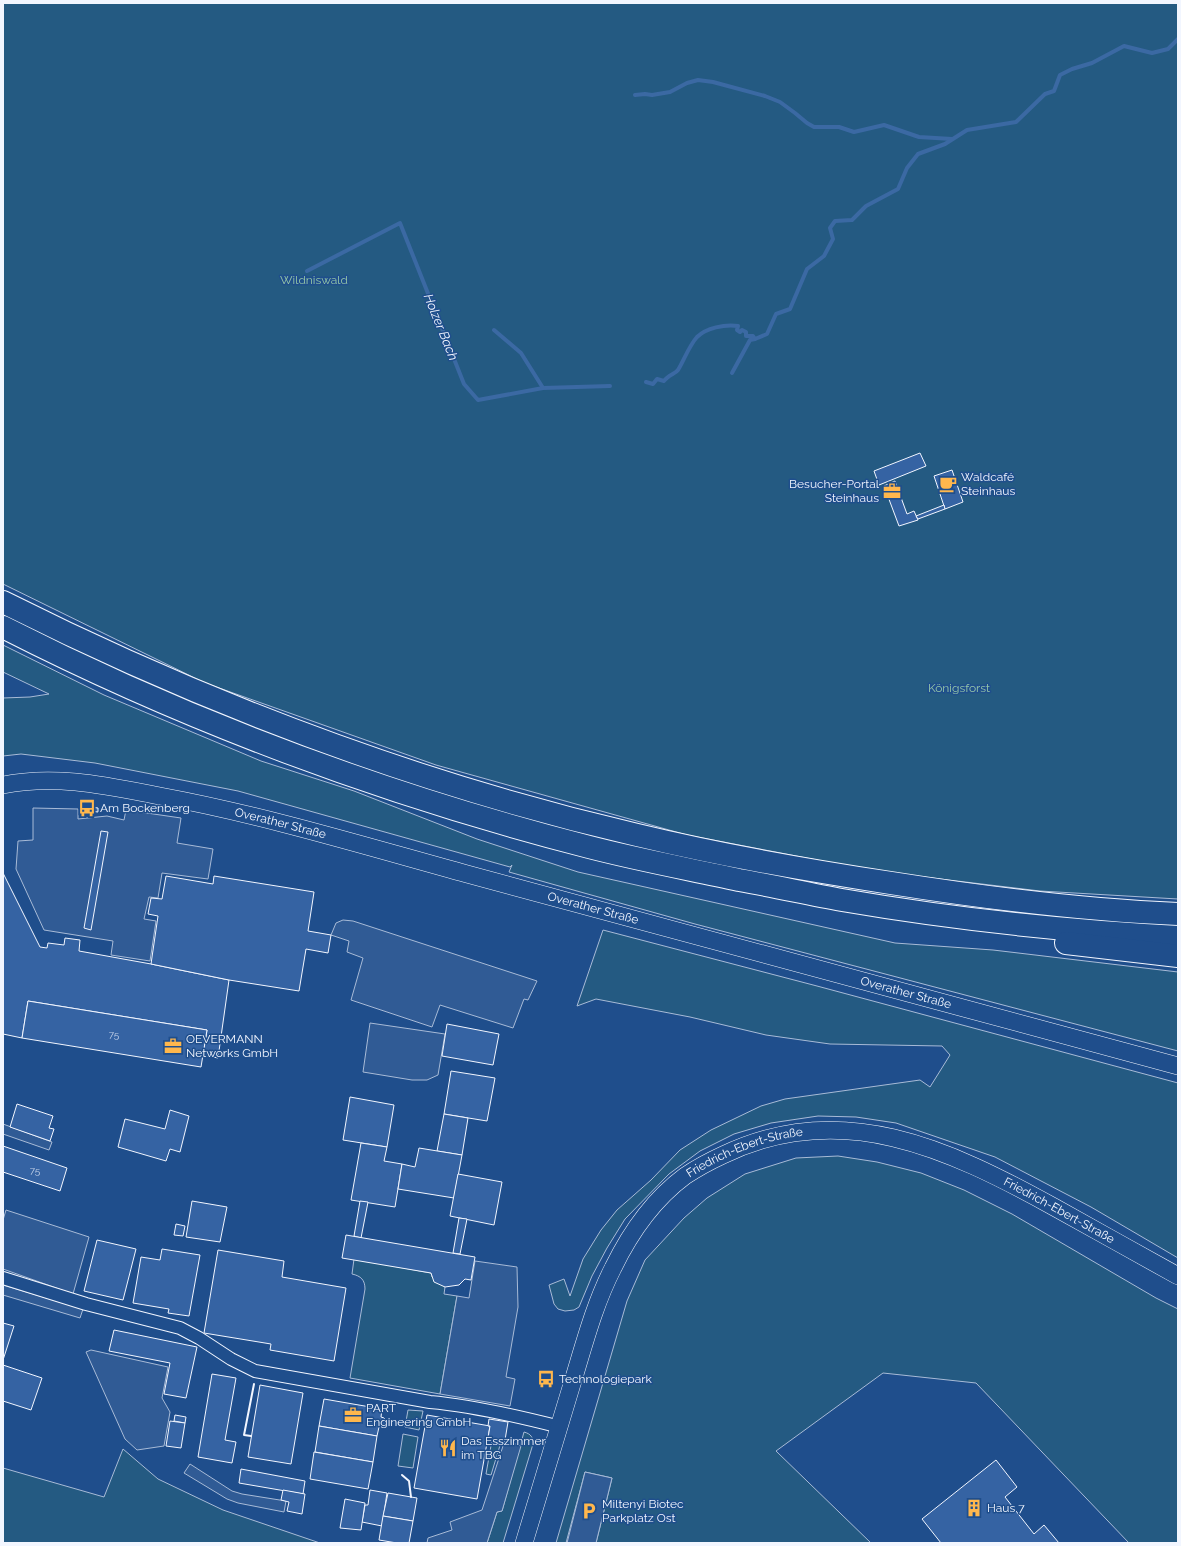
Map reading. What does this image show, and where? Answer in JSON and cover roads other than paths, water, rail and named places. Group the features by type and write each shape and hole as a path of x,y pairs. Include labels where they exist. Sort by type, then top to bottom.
{"highway":[{"path":"3,602 124,660 282,726 429,777 562,816 636,835 732,856 842,876 972,896 1081,907 1178,914"},
{"path":"3,627 121,684 216,724 319,763 487,819 589,847 657,863 839,900 968,918 1060,928 1178,937"},
{"path":"839,900 894,916 947,927 1178,956"}],"main road":[{"name":"Overather Straße","path":"3,785 29,780 74,781 118,788 223,809 1178,1066"},
{"name":"Friedrich-Ebert-Straße","path":"524,1543 587,1335 601,1294 614,1266 639,1223 654,1205 685,1176 710,1161 731,1151 775,1136 799,1132 828,1130 879,1135 925,1146 980,1168 1178,1276"}],"street":[{"path":"3,1278 86,1304 180,1328 199,1338 231,1359 255,1371 430,1402 483,1409 560,1426"}],"waterway":[{"name":"Holzer Bach","path":"646,382 653,384 657,379 664,381 667,377 677,371 697,337 710,329 722,326 738,326 737,330 740,332 742,330 746,332 746,336 753,336 755,339 767,334 776,314 790,309 807,269 824,256 833,239 830,228 835,221 852,220 866,206 898,189 907,168 918,154 945,144 967,130 1016,122 1045,94 1054,91 1060,75 1072,69 1092,63 1124,46 1152,53 1168,49 1178,39"},
{"path":"635,95 652,95 670,92 687,83 698,80 713,82 765,96 780,102 814,127 839,127 854,132 884,125 919,137 952,139"},
{"name":"Holzer Bach","path":"307,271 400,223 464,384 478,400 543,388 610,386"},
{"path":"494,330 521,353 543,388"},
{"path":"732,373 750,340 755,339"}],"place":[{"name":"Waldcafé Steinhaus","path":"948,484"},
{"name":"Besucher-Portal Steinhaus","path":"892,491"},
{"name":"Am Bockenberg","path":"87,808"},
{"name":"OEVERMANN Networks GmbH","path":"173,1046"},
{"name":"Technologiepark","path":"546,1379"},
{"name":"PART Engineering GmbH","path":"353,1415"},
{"name":"Das Esszimmer im TBG","path":"448,1448"},
{"name":"Haus 7","path":"974,1508"},
{"name":"Miltenyi Biotec Parkplatz Ost","path":"589,1511"}],"park label":[{"name":"Wildniswald","path":"314,280"},
{"name":"Königsforst","path":"959,688"}]}
